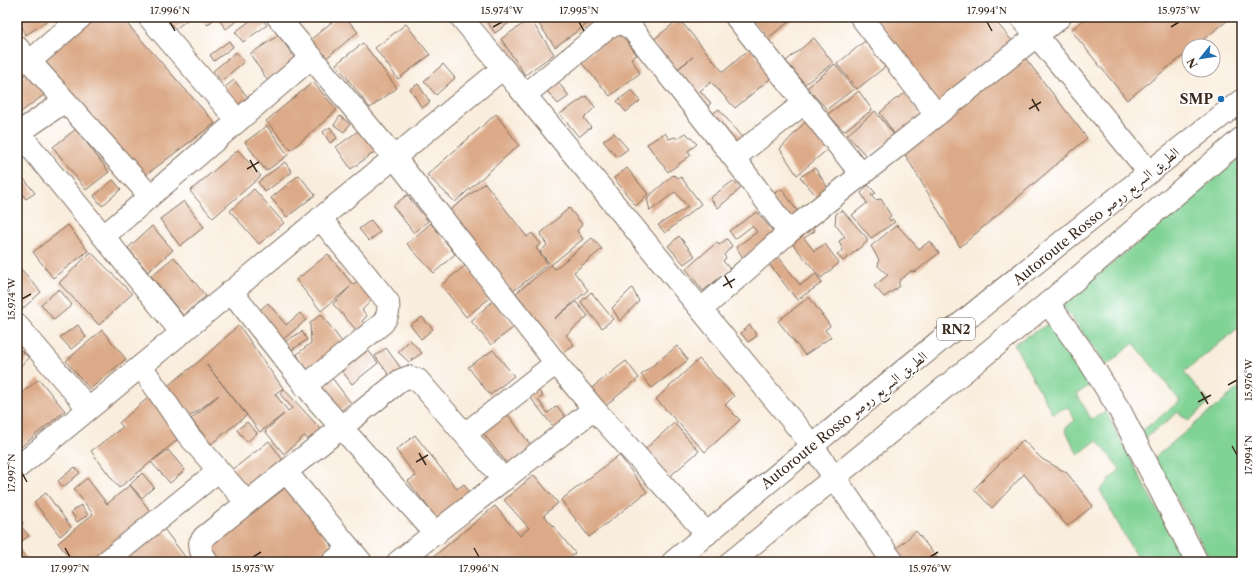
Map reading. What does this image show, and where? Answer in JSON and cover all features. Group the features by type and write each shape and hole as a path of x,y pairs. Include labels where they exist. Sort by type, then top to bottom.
{"main road":[{"path":"81,17 23,54 150,196"},
{"path":"149,17 238,121"},
{"path":"278,17 394,157 594,409 707,534"},
{"path":"461,17 812,445 893,562"},
{"path":"736,17 862,175"},
{"path":"861,17 937,115"},
{"path":"1021,17 1149,172"},
{"path":"702,309 789,232 1060,17"},
{"path":"525,95 608,27 622,23 633,30 734,158 789,232"},
{"path":"104,236 312,57"},
{"path":"17,468 503,68"},
{"name":"Autoroute Rosso الطريق السريع روصو","path":"673,562 812,445 1149,172 1242,100"},
{"path":"65,101 18,134 182,332"},
{"path":"734,158 804,103"},
{"name":"RN2","path":"731,562 835,479 1048,303 1242,138"},
{"path":"305,386 383,323 388,316 389,310 388,302 320,218"},
{"path":"231,292 305,386 436,534"},
{"path":"1048,303 1088,359 1120,411 1197,562"},
{"path":"18,328 89,409"},
{"path":"466,434 556,363"},
{"path":"141,366 188,435 247,503"},
{"path":"207,562 201,550 200,543 204,537 401,380 409,377 418,380 504,480"},
{"path":"398,562 436,534 594,409"},
{"path":"106,562 218,471"},
{"path":"286,472 347,558"}],"green space":[{"path":"1242,156 1242,325 1184,372 1209,402 1189,421 1178,412 1145,439 1139,433 1180,401 1134,343 1107,365 1062,305"},
{"path":"1050,323 1090,385 1077,394 1091,419 1106,412 1185,562 1139,562 1100,490 1120,469 1097,440 1078,455 1065,429 1075,420 1068,407 1052,413 1014,344"},
{"path":"1242,385 1242,562 1212,562 1154,458"}],"building":[{"path":"17,17 52,17 26,35"},
{"path":"86,17 121,17 215,123 139,180 35,67"},
{"path":"165,17 191,17 175,29"},
{"path":"200,17 211,17 214,19 208,25"},
{"path":"217,17 242,17 226,29"},
{"path":"255,17 261,17 267,25 243,42 235,32"},
{"path":"338,17 345,17 358,32 324,60 309,41"},
{"path":"484,17 517,17 495,33"},
{"path":"534,17 597,17 555,47"},
{"path":"748,17 795,17 768,38"},
{"path":"870,17 992,17 1013,42 938,105"},
{"path":"1087,17 1232,17 1205,38 1181,38 1181,57 1127,100 1071,30"},
{"path":"530,19 554,54 525,75 501,39"},
{"path":"679,19 723,72 751,48 771,78 735,108 711,82 700,91 711,103 704,109 673,73 693,57 676,70 652,41"},
{"path":"406,24 430,55 398,79 375,48"},
{"path":"619,31 637,55 631,58 640,73 610,96 580,61"},
{"path":"279,35 297,62 268,81 250,54"},
{"path":"814,38 833,63 805,84 786,61"},
{"path":"229,41 233,47 214,61 210,55"},
{"path":"865,41 885,67 857,89 837,64"},
{"path":"363,43 397,88 370,108 336,64"},
{"path":"236,52 244,62 221,81 213,71"},
{"path":"1022,54 1087,138 960,247 903,151"},
{"path":"443,64 455,78 436,95 424,81"},
{"path":"835,64 854,89 827,109 807,88"},
{"path":"28,72 45,94 17,115 17,81"},
{"path":"234,80 250,100 241,108 224,88"},
{"path":"313,82 337,110 291,150 266,121"},
{"path":"558,82 569,96 558,104 547,91"},
{"path":"418,84 430,102 422,108 410,89"},
{"path":"632,90 640,101 626,112 617,101"},
{"path":"859,91 872,110 844,131 828,114"},
{"path":"906,93 923,115 897,138 880,113 894,100"},
{"path":"586,96 595,107 584,118 591,127 579,137 560,114"},
{"path":"719,109 743,139 733,148 708,117"},
{"path":"875,111 895,136 867,157 847,135"},
{"path":"496,114 519,145 455,202 427,175"},
{"path":"340,116 350,124 344,132 334,125"},
{"path":"808,119 828,149 797,175 780,149"},
{"path":"267,126 288,155 266,171 245,142"},
{"path":"330,127 337,138 330,143 323,132"},
{"path":"76,129 109,172 86,190 53,147"},
{"path":"361,129 376,151 351,169 336,147"},
{"path":"614,133 628,149 617,157 603,141"},
{"path":"665,133 669,139 675,137 677,139 686,133 697,144 688,151 691,155 668,172 647,144"},
{"path":"238,150 261,176 213,218 190,191"},
{"path":"285,162 292,172 265,192 258,182"},
{"path":"627,168 648,194 636,206 614,178"},
{"path":"815,168 830,191 821,201 800,177"},
{"path":"299,175 315,195 287,217 271,198"},
{"path":"673,175 679,178 681,177 701,204 665,233 658,225 688,207 675,192 650,211 647,198"},
{"path":"24,179 35,193 26,199 17,187 17,185"},
{"path":"113,180 121,189 102,206 94,196"},
{"path":"733,181 740,189 718,208 710,198"},
{"path":"485,183 527,237 532,233 541,244 536,248 548,264 512,292 450,210"},
{"path":"868,185 876,193 871,195 875,200 881,199 891,216 888,218 890,221 892,219 895,222 871,238 852,215 867,203 861,193"},
{"path":"254,189 284,223 259,244 230,211"},
{"path":"782,189 798,212 788,222 770,196"},
{"path":"407,195 428,221 414,233 393,206"},
{"path":"184,201 204,227 180,246 160,219"},
{"path":"569,208 582,224 577,231 583,239 551,265 540,252 547,245 540,234"},
{"path":"842,210 867,238 867,242 843,261 837,254 843,251 839,241 845,237 835,224 836,214"},
{"path":"757,212 775,234 744,259 736,247 757,232 752,226 735,239 729,231"},
{"path":"371,220 380,232 369,241 359,229"},
{"path":"431,223 455,254 434,273 407,244"},
{"path":"68,225 88,251 53,278 33,252"},
{"path":"897,225 919,249 930,241 939,253 915,272 911,271 899,281 899,287 884,297 874,286 888,275 878,266 879,260 871,246"},
{"path":"152,226 173,250 148,272 128,248"},
{"path":"812,228 815,231 804,238 814,251 825,244 839,263 821,278 791,242"},
{"path":"679,236 695,256 684,264 668,246"},
{"path":"592,238 602,249 574,272 588,290 554,319 576,302 588,316 566,335 574,345 562,353 516,293 551,265 555,269"},
{"path":"727,239 732,246 724,255 726,258 723,261 730,269 703,291 686,269 717,242 719,245"},
{"path":"91,252 132,294 99,325 59,283"},
{"path":"328,254 353,285 357,281 373,299 362,310 367,316 362,321 367,327 360,334 333,304 350,287 321,311 296,280"},
{"path":"778,256 800,285 816,274 822,283 797,300 769,264"},
{"path":"174,257 206,296 183,315 151,276"},
{"path":"466,265 490,298 466,317 441,285"},
{"path":"21,269 41,292 20,311 17,308 17,273"},
{"path":"632,288 639,301 620,321 612,308"},
{"path":"59,289 72,305 54,320 41,304"},
{"path":"591,292 613,319 602,328 581,302"},
{"path":"809,297 830,326 825,330 831,337 805,355 778,321"},
{"path":"494,300 514,327 491,345 471,321"},
{"path":"268,303 286,325 300,313 306,320 280,342 255,314"},
{"path":"321,314 342,342 307,374 297,354 311,343 310,323"},
{"path":"422,317 433,329 421,339 410,325"},
{"path":"78,325 86,337 71,349 60,337"},
{"path":"239,325 283,388 327,436 318,445 304,436 284,454 265,431 284,414 260,432 247,415 211,444 191,419 219,395 189,417 166,387 202,359","holes":["283,388 280,394 292,408 288,411 275,394"]},
{"path":"750,325 757,336 748,342 741,333"},
{"path":"102,330 126,359 90,389 66,361"},
{"path":"302,331 307,340 290,351 285,342"},
{"path":"410,340 422,353 409,362 398,352"},
{"path":"677,346 688,360 652,388 641,375"},
{"path":"18,347 29,358 17,369 17,348"},
{"path":"386,348 403,371 392,379 375,356"},
{"path":"368,350 378,363 352,384 342,371"},
{"path":"493,350 514,376 490,395 468,367"},
{"path":"699,359 734,396 725,405 740,420 705,452 656,399"},
{"path":"626,361 639,378 603,408 589,390"},
{"path":"332,378 351,403 339,412 321,387"},
{"path":"39,379 65,411 17,450 17,397"},
{"path":"537,389 543,396 538,400 548,413 557,406 569,421 556,430 529,396"},
{"path":"150,396 183,435 152,461 168,450 185,470 170,483 151,462 119,488 91,451 123,427 119,423"},
{"path":"506,412 533,448 510,467 482,432"},
{"path":"247,422 257,433 247,442 237,430"},
{"path":"674,423 699,451 668,478 643,451"},
{"path":"415,435 457,489 464,484 471,495 441,524 408,481 416,476 396,450"},
{"path":"1023,440 1042,459 1067,473 1093,506 1067,526 1024,474 992,508 974,489"},
{"path":"269,441 288,467 250,496 231,471"},
{"path":"619,455 647,492 589,537 561,500"},
{"path":"75,467 80,473 63,487 58,481"},
{"path":"142,473 154,487 142,498 130,485"},
{"path":"534,475 558,503 544,515 575,553 564,562 427,562 495,506 520,536 529,528 504,500"},
{"path":"87,478 107,504 130,485 154,516 99,562 73,562 58,543 93,514 74,489"},
{"path":"288,486 334,549 319,562 262,562 258,558 253,562 220,562 207,547"},
{"path":"46,493 71,527 60,536 34,502"},
{"path":"81,505 88,515 77,522 71,512"},
{"path":"17,515 23,524 20,525 29,536 19,543 17,540"},
{"path":"161,525 189,562 117,562"},
{"path":"916,531 940,562 903,562 894,551"},
{"path":"17,545 28,561 17,562"}],"place":[{"name":"SMP","path":"1221,99"}]}
